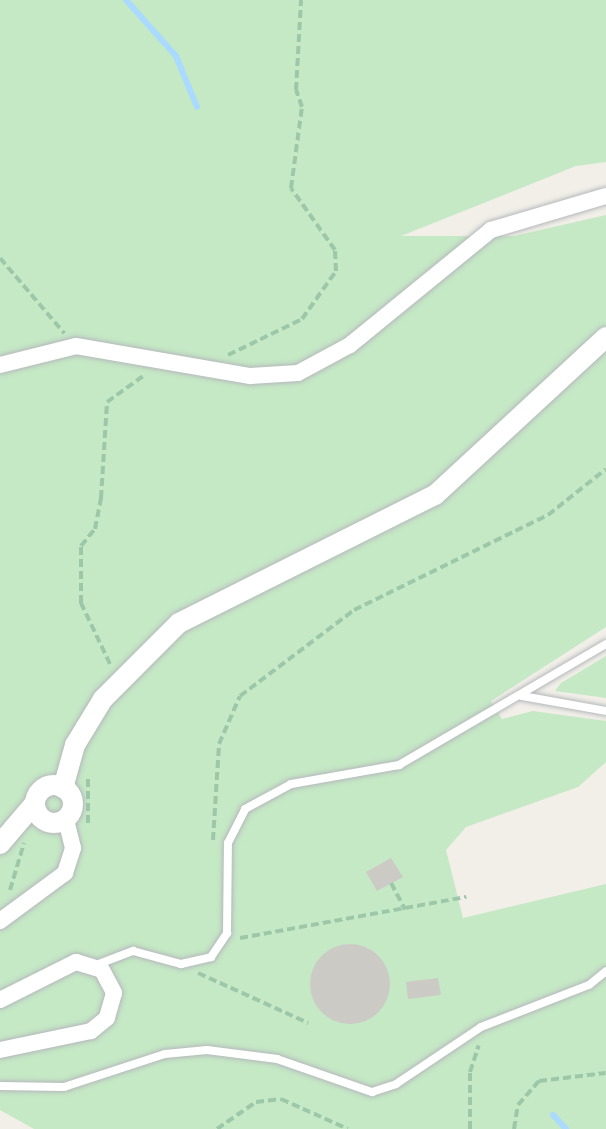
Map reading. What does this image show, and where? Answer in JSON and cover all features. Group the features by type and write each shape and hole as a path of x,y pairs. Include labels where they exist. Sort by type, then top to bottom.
{"street":[{"path":"0,365 76,346 267,377 311,368 491,230 606,196"},
{"path":"0,921 65,873 73,848 66,819 73,803 63,788 75,745 103,699 179,623 435,495 606,337"},
{"path":"0,844 44,788 63,788"},
{"path":"34,804 48,823 66,819"},
{"path":"0,1000 67,964 94,966 114,993 101,1024 0,1050"}],"lane":[{"path":"94,966 133,951 181,964 211,957 226,940 228,851 238,816 266,795 399,765 606,644"},
{"path":"521,696 606,711"},
{"path":"0,1086 64,1087 183,1049 277,1059 372,1092 481,1027 589,985 606,971"}],"path":[{"path":"213,369 250,341 302,319 336,271 335,250 291,188 302,107 296,90 301,0"},
{"path":"0,258 67,339"},
{"path":"111,667 78,578 81,546 95,529 101,498 107,402 150,371 180,362"},
{"path":"228,851 214,852 212,832 219,744 240,696 354,610 548,515 606,469"},
{"path":"0,900 27,847 14,828"},
{"path":"391,883 405,909"},
{"path":"226,940 466,897"},
{"path":"181,964 308,1023"},
{"path":"470,1129 470,1072 481,1027"},
{"path":"514,1129 518,1105 539,1081 606,1073"},
{"path":"217,1129 256,1102 281,1099 348,1129"}],"green space":[{"path":"0,0 606,0 606,162 576,166 401,236 514,236 606,215 606,627 491,701 502,719 533,711 606,721 606,762 578,787 466,827 446,850 463,918 606,884 606,1129 34,1129 0,1110"},
{"path":"606,656 606,698 555,691 561,683"}],"building":[{"path":"391,858 403,877 377,891 366,872"},
{"path":"350,944 365,947 378,956 387,969 390,984 387,999 378,1012 365,1021 350,1024 335,1021 322,1012 313,999 310,984 313,969 322,956 335,947"},
{"path":"438,978 441,995 408,999 406,982"}],"waterway":[{"path":"126,0 176,56 197,107"},
{"path":"553,1115 566,1129"}]}
